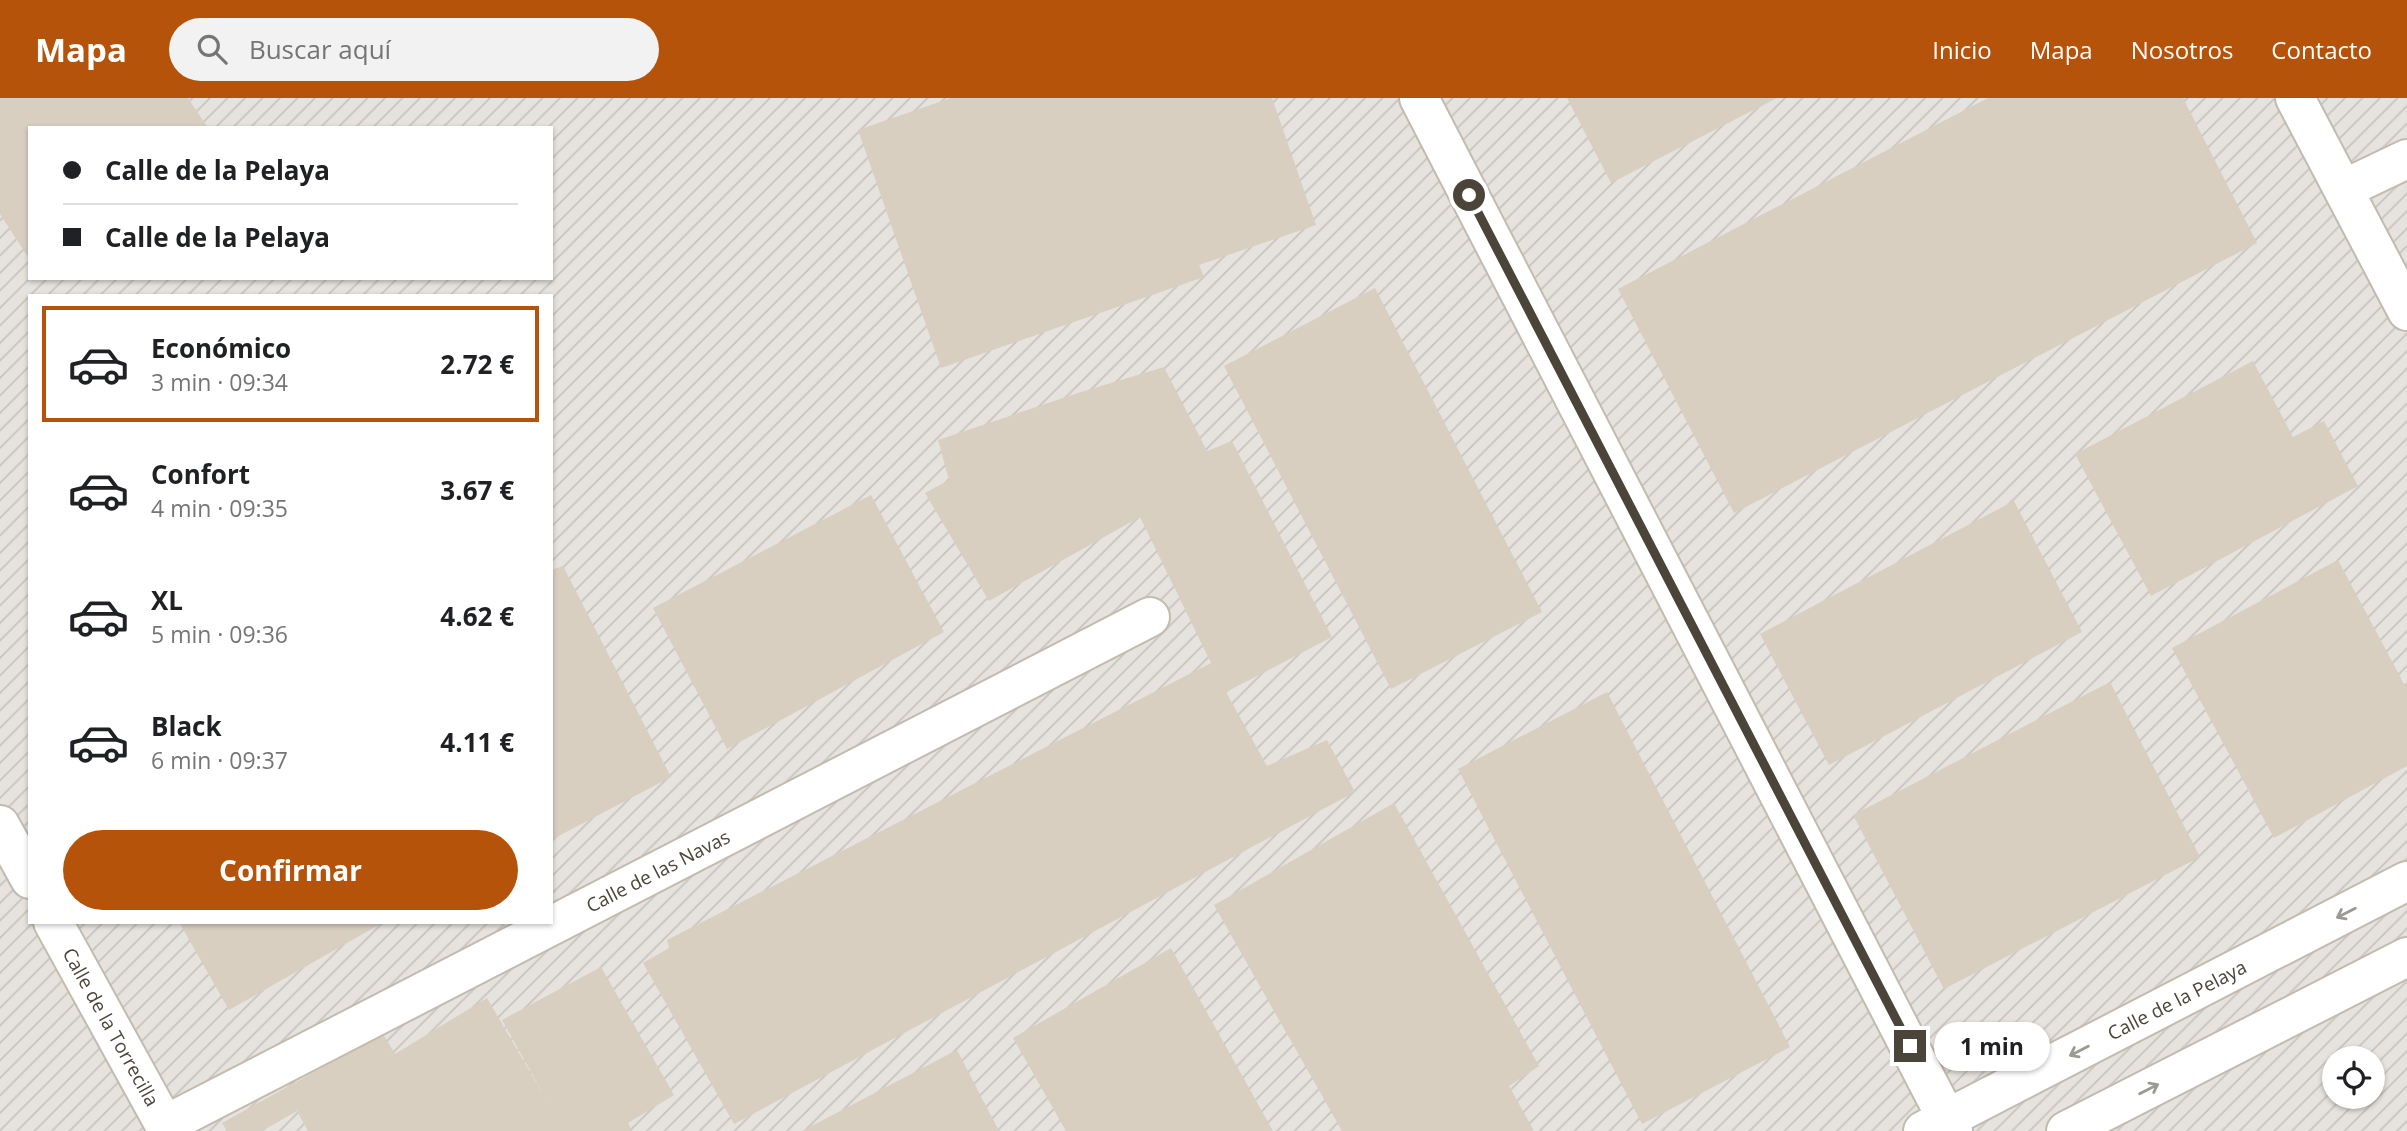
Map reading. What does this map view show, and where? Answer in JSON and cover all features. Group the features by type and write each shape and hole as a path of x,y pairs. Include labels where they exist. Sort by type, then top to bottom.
{"street":[{"name":"Calle de la Pelaya","path":"1419,98 1941,1127 2407,881"},
{"path":"2295,98 2407,311"},
{"path":"2344,190 2407,159"},
{"name":"Calle de las Navas","path":"167,1128 1150,617"},
{"path":"0,825 28,875"},
{"name":"Calle de la Torrecilla","path":"55,924 167,1128"},
{"path":"2066,1131 2407,957"}],"shaded area":[{"path":"0,98 2407,98 2407,1131 0,1131"}],"building":[{"path":"0,98 188,98 207,126 28,126 28,257 0,214"},
{"path":"951,98 1272,98 1316,225 1199,265 1204,277 941,368 858,130"},
{"path":"1567,98 1777,98 1611,183"},
{"path":"1988,98 2183,98 2257,243 1734,513 1618,289"},
{"path":"1375,288 1542,612 1391,689 1224,366"},
{"path":"2253,361 2293,437 2324,421 2358,486 2151,596 2075,454"},
{"path":"1164,367 1207,451 1232,441 1332,637 1226,692 1267,766 1327,740 1355,792 734,1124 643,963 669,948 667,940 1211,663 1140,517 989,601 925,493 949,480 938,440"},
{"path":"871,495 944,632 727,749 653,608"},
{"path":"2014,501 2082,632 1829,765 1760,634"},
{"path":"2338,560 2404,684 2407,683 2407,766 2274,838 2172,648"},
{"path":"563,566 671,777 553,839 553,569"},
{"path":"2110,682 2200,857 1944,989 1853,815"},
{"path":"1607,692 1790,1047 1642,1124 1458,769"},
{"path":"1394,803 1539,1066 1509,1086 1534,1131 1342,1131 1214,905"},
{"path":"180,924 380,924 229,1010"},
{"path":"1171,948 1273,1131 1066,1131 1013,1038"},
{"path":"601,967 674,1095 628,1123 632,1131 308,1131 297,1111 262,1131 227,1131 222,1123 383,1034 395,1054 487,998 547,1101 502,1020"},
{"path":"957,1050 999,1131 802,1131"}],"route":[{"path":"1469,195 1910,1046"}]}
